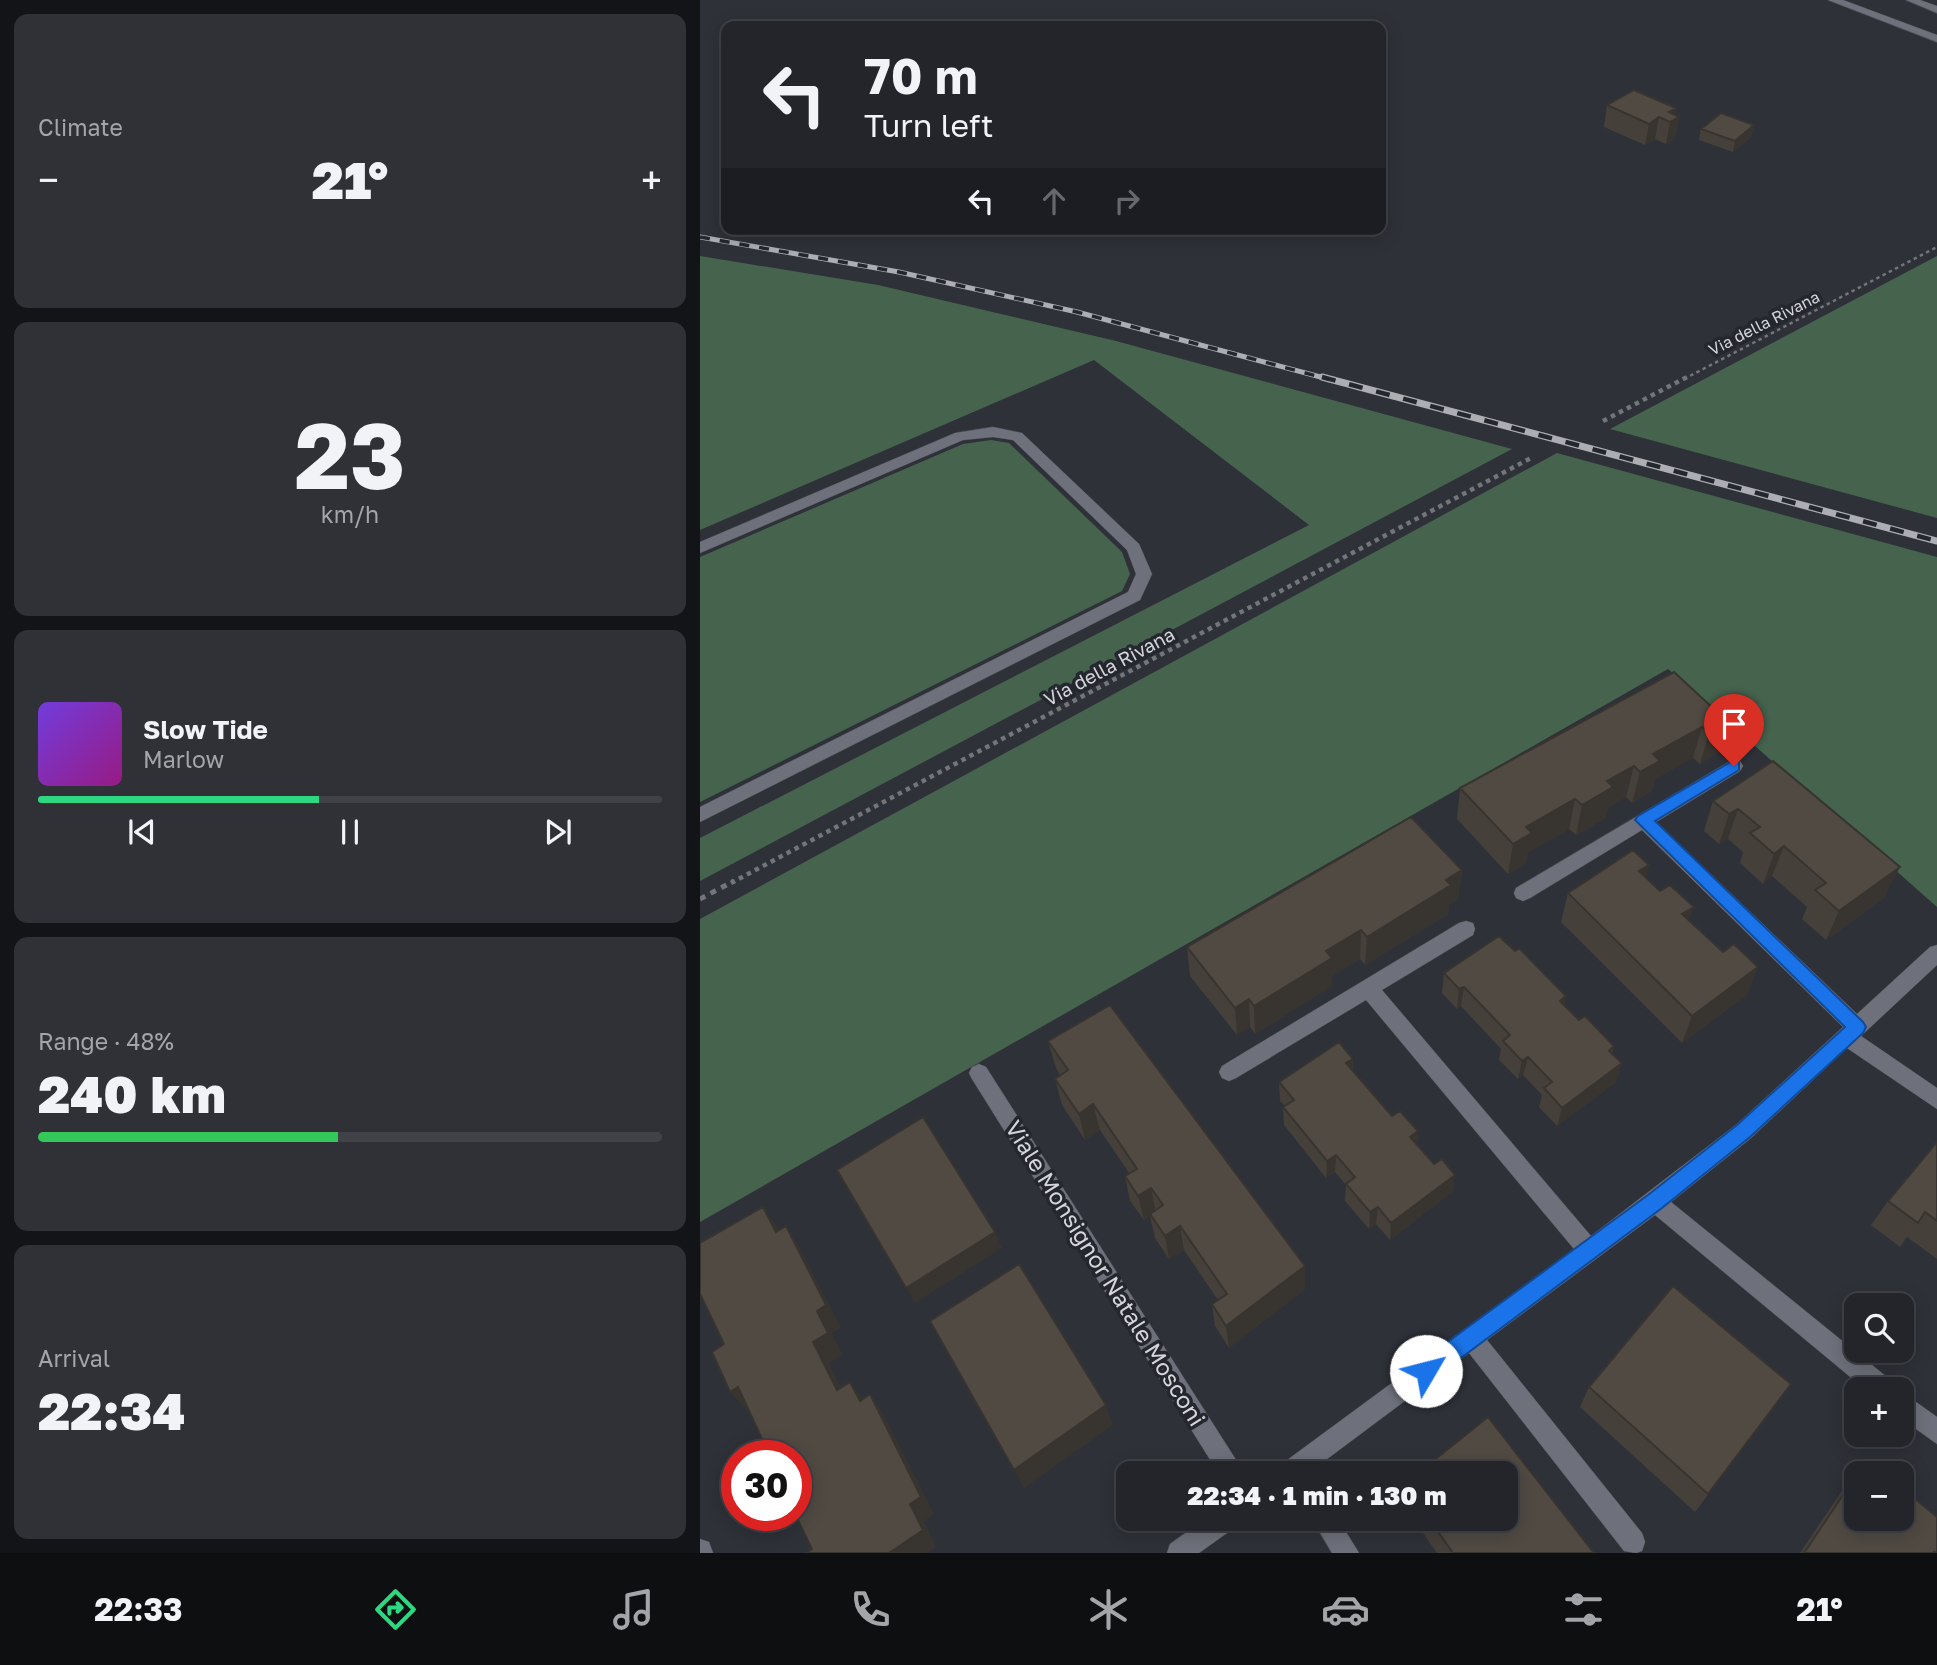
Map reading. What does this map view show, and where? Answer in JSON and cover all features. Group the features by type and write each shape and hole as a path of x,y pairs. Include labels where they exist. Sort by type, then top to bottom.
{"street":[{"path":"1833,0 1937,39"},
{"path":"1911,0 1937,9"},
{"path":"700,548 960,436 993,432 1017,436 1134,548 1144,574 1134,596 700,815"},
{"path":"1523,893 1734,766"},
{"path":"1643,820 1852,1032 1937,1100"},
{"path":"1229,1072 1466,929"},
{"path":"1306,1461 1655,1202 1744,1131 1937,953"},
{"path":"1368,988 1589,1250"},
{"name":"Viale Monsignor Natale Mosconi","path":"979,1073 1225,1461"},
{"path":"1655,1202 1869,1377"},
{"path":"1471,1338 1633,1542"},
{"path":"1914,1414 1937,1432"},
{"path":"1179,1553 1209,1531"},
{"path":"1332,1531 1347,1553"}],"path":[{"name":"Via della Rivana","path":"1603,421 1937,247"},
{"name":"Via della Rivana","path":"700,899 1531,458"}],"green space":[{"path":"700,256 878,285 1116,341 1512,449 700,881 700,838 1309,525 1094,360 700,530"},
{"path":"1937,256 1937,518 1610,429"},
{"path":"991,440 1009,443 1122,552 1130,574 1122,591 700,802 700,557 963,444"},
{"path":"1557,453 1937,557 1937,907 1668,669 700,1222 700,919"}],"building":[{"path":"1634,90 1676,108 1669,112 1679,117 1670,122 1659,117 1649,124 1607,105"},
{"path":"1721,113 1754,125 1735,141 1701,129"},
{"path":"1674,672 1728,722 1709,733 1702,727 1653,754 1660,761 1640,772 1634,766 1607,781 1613,787 1582,805 1575,799 1526,827 1532,833 1513,844 1460,788"},
{"path":"1773,761 1900,867 1839,911 1815,890 1826,883 1784,846 1774,854 1750,833 1760,827 1738,809 1729,814 1713,801"},
{"path":"1411,817 1462,870 1446,880 1451,885 1367,937 1361,930 1326,951 1332,958 1254,1006 1249,999 1235,1008 1187,947"},
{"path":"1633,850 1649,865 1639,871 1660,891 1670,885 1694,907 1682,914 1723,952 1734,944 1758,967 1692,1016 1568,893"},
{"path":"1499,936 1515,951 1519,948 1566,996 1560,1001 1579,1020 1585,1016 1614,1046 1609,1051 1622,1063 1562,1108 1544,1088 1552,1082 1528,1057 1522,1061 1503,1041 1510,1035 1464,987 1459,989 1444,973"},
{"path":"1110,1005 1305,1266 1226,1326 1212,1304 1227,1294 1180,1226 1165,1236 1150,1214 1163,1205 1151,1188 1138,1196 1125,1176 1137,1169 1093,1104 1079,1114 1055,1079 1068,1070 1048,1041"},
{"path":"1339,1042 1353,1059 1346,1063 1392,1116 1400,1111 1418,1131 1410,1137 1434,1164 1442,1159 1455,1175 1391,1223 1378,1207 1370,1212 1346,1184 1355,1177 1336,1155 1327,1161 1283,1107 1294,1100 1279,1082"},
{"path":"923,1117 995,1232 906,1288 837,1170"},
{"path":"1937,1142 1937,1221 1925,1212 1918,1223 1888,1201"},
{"path":"763,1207 776,1232 786,1226 826,1305 817,1311 828,1333 813,1342 837,1390 850,1382 860,1401 870,1394 921,1497 910,1504 923,1530 889,1553 806,1553 812,1549 803,1531 812,1531 812,1440 763,1440 738,1387 730,1392 712,1352 724,1344 700,1294 700,1243"},
{"path":"1019,1264 1106,1405 1014,1470 930,1321"},
{"path":"1673,1286 1791,1384 1708,1494 1589,1387"},
{"path":"1488,1417 1594,1553 1453,1553 1437,1531 1518,1531 1518,1461 1433,1461"},
{"path":"1844,1493 1844,1531 1914,1531 1914,1498 1937,1517 1937,1553 1804,1553"}],"railway":[{"path":"700,237 899,272 1077,312 1328,379"},
{"path":"1322,377 1937,541"}],"route":[{"path":"1426,1371 1655,1202 1744,1131 1857,1027 1643,820 1734,766"}]}
